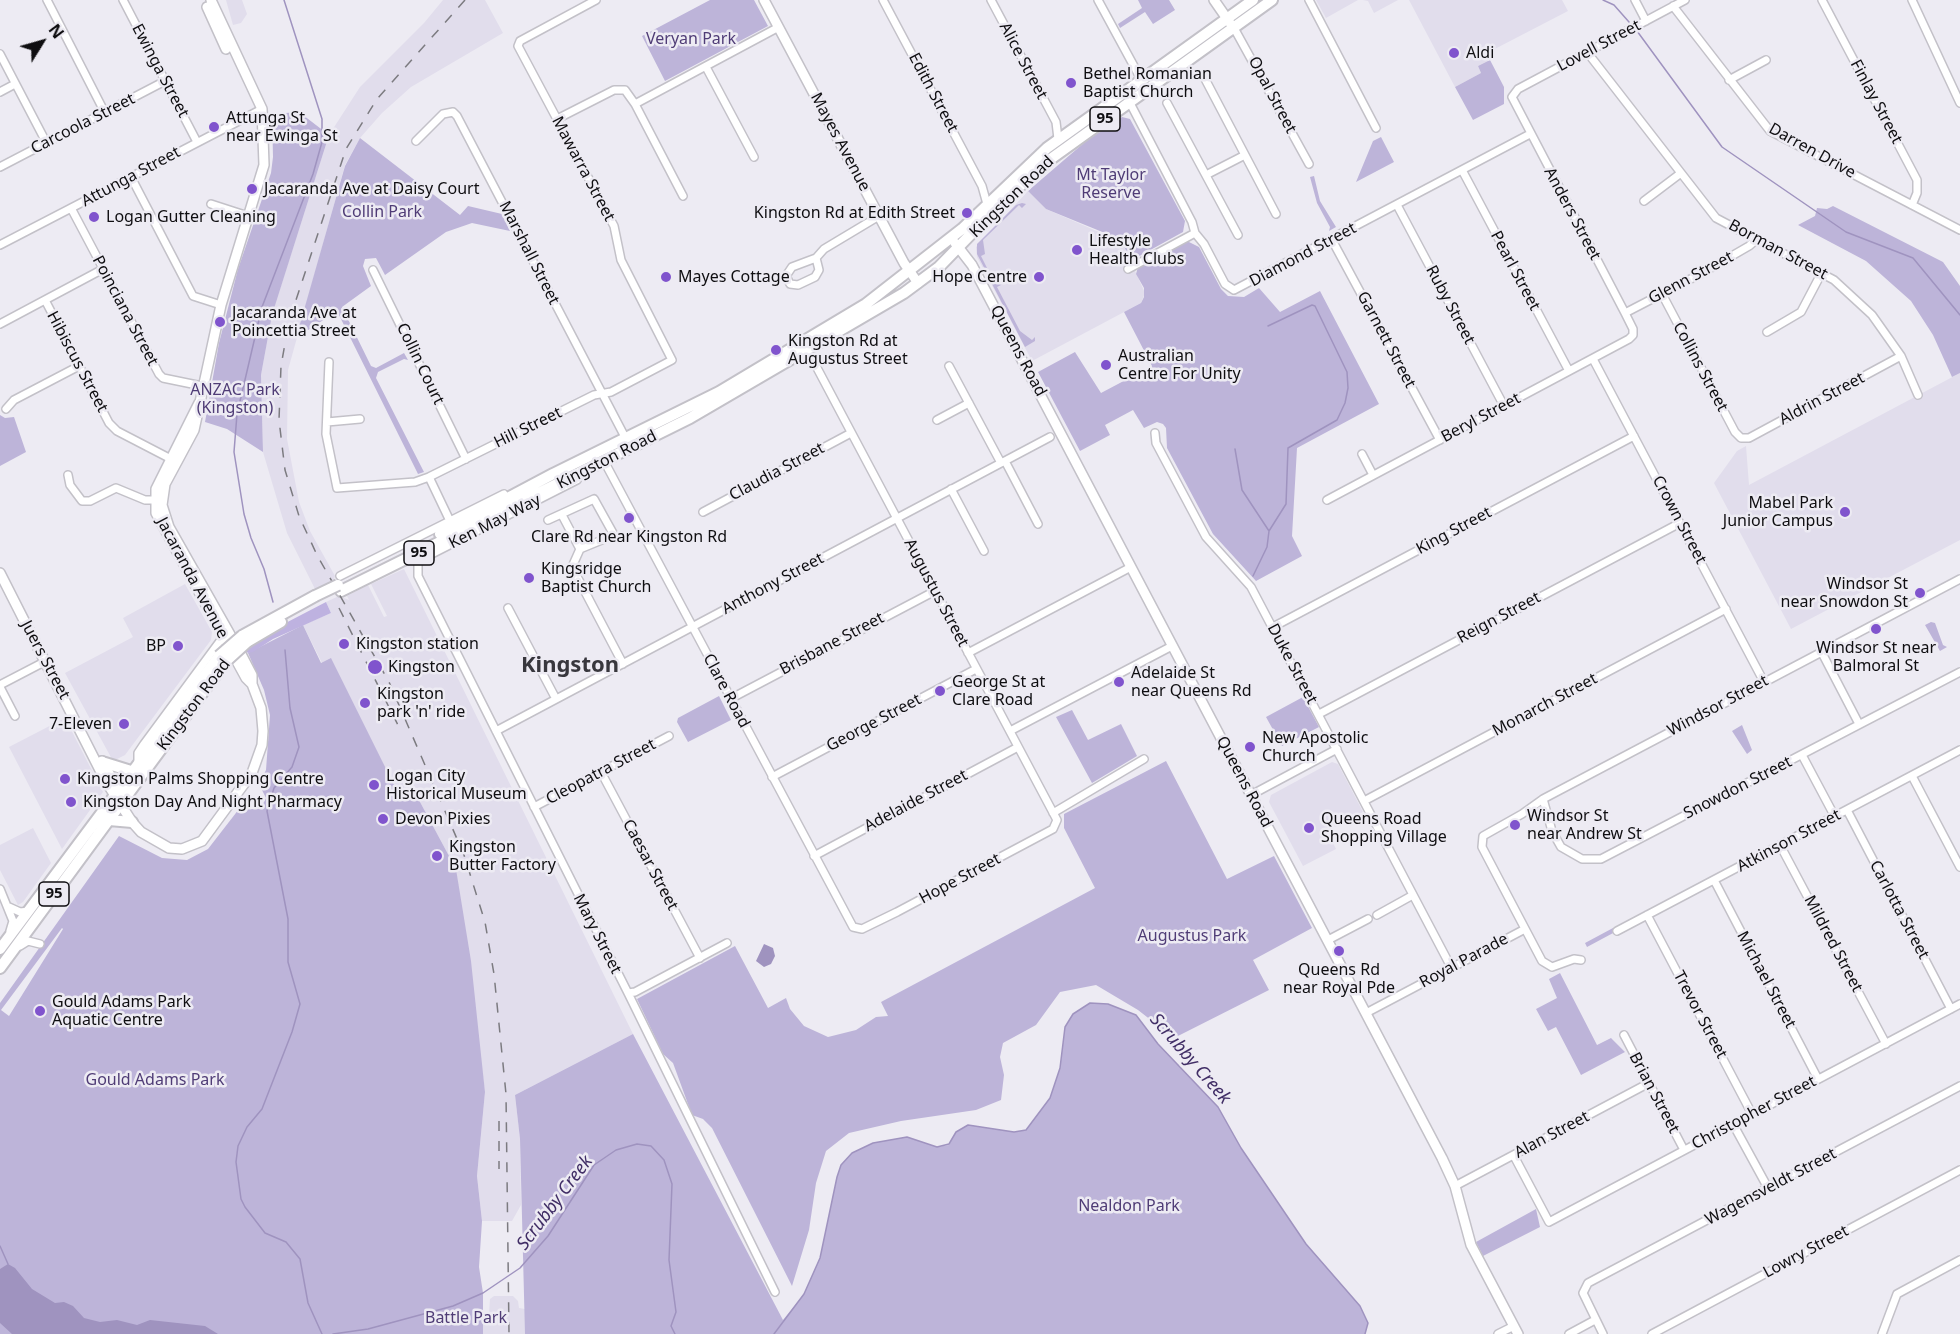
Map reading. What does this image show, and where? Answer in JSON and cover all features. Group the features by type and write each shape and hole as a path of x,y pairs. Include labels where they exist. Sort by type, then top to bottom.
{"main road":[{"name":"Kingston Road","path":"1,948 33,914 109,819 134,766 222,659 244,639 340,584 553,474 650,438 708,408 918,283 960,248 1036,170 1077,138 1130,102 1230,23 1253,0"},
{"name":"Kingston Road","path":"340,584 580,473 626,439 719,392 847,316 910,272 951,238 1058,139 1230,23 1272,0"},
{"path":"626,439 632,443 650,438"},
{"name":"Kingston Road","path":"2,965 33,914 222,659"},
{"path":"102,762 134,766"},
{"path":"109,819 132,822"}],"street":[{"path":"47,0 105,113"},
{"name":"Ewinga Street","path":"123,0 197,142"},
{"name":"Jacaranda Avenue","path":"206,0 214,25 259,109"},
{"name":"Jacaranda Avenue","path":"211,0 259,109 265,152 259,182 221,305 198,403 184,444 158,500 170,527 252,675 252,684"},
{"name":"Mawarra Street","path":"596,0 520,40 518,46 614,226 621,260 672,360"},
{"name":"Mayes Avenue","path":"764,0 879,216 918,283"},
{"name":"Edith Street","path":"883,0 982,186 987,204"},
{"name":"Alice Street","path":"991,0 1056,122 1058,139"},
{"path":"1098,0 1142,81"},
{"path":"1214,0 1230,23"},
{"path":"1309,0 1376,128"},
{"path":"1635,0 1646,21"},
{"name":"Lovell Street","path":"1513,93 1685,0"},
{"name":"Finlay Street","path":"1822,0 1917,180 1917,193 1911,205"},
{"path":"1912,0 1960,103"},
{"name":"Darren Drive","path":"1673,6 1770,131 1960,230"},
{"name":"Opal Street","path":"1230,23 1309,164"},
{"path":"635,104 777,28"},
{"name":"Borman Street","path":"1587,52 1716,218 1834,280 1872,315 1901,356 1918,394"},
{"path":"0,54 46,142"},
{"path":"1729,80 1766,60"},
{"path":"706,67 754,157"},
{"path":"1204,77 1275,214"},
{"name":"Carcoola Street","path":"0,167 165,81"},
{"path":"0,92 15,84"},
{"path":"557,119 619,89 625,90 635,104 683,196"},
{"name":"Anders Street","path":"1513,93 1514,104 1625,313 1633,334"},
{"name":"Diamond Street","path":"1130,102 1192,222 1195,233 1204,244 1225,284 1234,290 1530,134"},
{"path":"1167,103 1238,235"},
{"name":"Attunga Street","path":"0,245 259,109"},
{"name":"Marshall Street","path":"416,141 443,114 453,112 457,116 626,439"},
{"path":"1056,122 1072,130"},
{"path":"1206,175 1245,155"},
{"name":"Pearl Street","path":"1462,171 1569,371"},
{"path":"1644,201 1681,173"},
{"path":"130,177 193,296 221,305"},
{"path":"982,186 998,193"},
{"path":"211,204 248,216"},
{"name":"Ruby Street","path":"1397,205 1504,406"},
{"name":"Poinciana Street","path":"71,208 159,374 163,378 202,386"},
{"path":"816,258 819,270 815,277 798,285 790,284 786,276 789,269 816,258 824,249 879,216"},
{"path":"1128,269 1195,233"},
{"name":"Queens Road","path":"951,238 972,265 1366,1013 1455,1186 1471,1245 1516,1330"},
{"name":"Garnett Street","path":"1332,240 1440,440"},
{"name":"Glenn Street","path":"1625,313 1749,246 1756,240"},
{"name":"Collin Court","path":"372,267 466,459"},
{"path":"0,324 104,269"},
{"path":"1767,332 1801,312 1821,274"},
{"name":"Collins Street","path":"1662,294 1735,432 1741,438"},
{"name":"Hibiscus Street","path":"45,300 111,425 171,459"},
{"name":"Beryl Street","path":"1327,500 1629,339 1633,334"},
{"path":"816,366 818,344"},
{"path":"797,356 804,357 816,366"},
{"name":"Aldrin Street","path":"1741,438 1749,438 1901,356"},
{"name":"Crown Street","path":"1593,358 1764,681"},
{"name":"Hill Street","path":"327,422 326,434 337,488 415,482 594,395 621,388 672,360"},
{"path":"329,362 327,422 360,419"},
{"path":"6,410 14,400 79,366"},
{"name":"Augustus Street","path":"816,366 1055,816"},
{"path":"949,366 1038,524"},
{"path":"937,420 969,403"},
{"name":"Claudia Street","path":"703,512 851,433"},
{"name":"Duke Street","path":"1155,433 1156,443 1206,537 1246,580 1273,627 1451,968"},
{"name":"King Street","path":"1273,627 1634,436"},
{"name":"Anthony Street","path":"496,731 1050,437"},
{"name":"Jacaranda Avenue","path":"118,797 132,822 141,832 169,848 182,849 194,846 205,838 242,788 254,768 263,738 261,708 252,684 223,637 161,524 158,484 171,459 184,444"},
{"path":"1362,454 1373,475"},
{"name":"Clare Road","path":"602,456 850,924 856,930"},
{"name":"Kingston Road","path":"340,584 450,521 546,473 553,474"},
{"name":"Ken May Way","path":"418,576 418,564 422,558 577,480 580,473"},
{"path":"68,475 69,482 82,501 90,501 116,488 145,500 158,500"},
{"path":"429,477 450,521"},
{"path":"951,489 984,551"},
{"path":"548,520 594,499 614,536 580,549 572,567 623,664"},
{"path":"562,515 580,549"},
{"name":"Reign Street","path":"1319,714 1680,523"},
{"path":"968,653 1131,567"},
{"name":"Juers Street","path":"0,573 90,747 93,757 118,797"},
{"name":"Mary Street","path":"418,576 628,993 774,1292"},
{"name":"Windsor Street","path":"1525,929 1481,840 1488,832 1522,814 1543,799 1960,579"},
{"name":"Brisbane Street","path":"730,699 935,591"},
{"path":"508,608 556,699"},
{"name":"Monarch Street","path":"1364,801 1726,609"},
{"name":"Kingston Road","path":"134,766 144,744 223,637"},
{"path":"1010,732 1172,646"},
{"path":"1821,651 1859,724"},
{"path":"15,716 0,686 46,661"},
{"name":"George Street","path":"772,777 976,669"},
{"name":"Snowdon Street","path":"1543,799 1552,831 1561,847 1582,860 1601,859 1960,672"},
{"name":"Cleopatra Street","path":"534,807 669,736"},
{"name":"Juers Street","path":"90,747 102,762 118,797"},
{"name":"Adelaide Street","path":"814,856 1018,747"},
{"path":"1251,795 1337,749"},
{"name":"Atkinson Street","path":"1617,931 1960,750"},
{"path":"1802,755 1835,816"},
{"name":"Hope Street","path":"856,930 897,912 1053,829 1055,816 1144,759"},
{"name":"Caesar Street","path":"601,772 700,958"},
{"path":"1912,776 1960,867"},
{"name":"Jacaranda Avenue","path":"118,797 148,835"},
{"name":"Carlotta Street","path":"1847,810 1951,1009"},
{"name":"Mildred Street","path":"1780,845 1886,1044"},
{"name":"Michael Street","path":"1714,880 1818,1079"},
{"path":"0,890 9,907 13,923 1,948"},
{"path":"1377,915 1413,895"},
{"path":"2,965 25,942 40,944 32,933 33,914 9,907"},
{"name":"Trevor Street","path":"1647,915 1752,1114"},
{"path":"1328,940 1368,919"},
{"name":"Royal Parade","path":"1366,1013 1525,929 1547,966 1557,966 1574,959 1581,960"},
{"path":"628,993 727,943"},
{"name":"Christopher Street","path":"1514,1156 1549,1222 1960,1004"},
{"name":"Brian Street","path":"1624,1035 1684,1150"},
{"name":"Alan Street","path":"1455,1186 1649,1083"},
{"name":"Wagensveldt Street","path":"1595,1320 1584,1298 1584,1288 1588,1283 1960,1086"},
{"path":"1732,1125 1768,1188"},
{"name":"Lowry Street","path":"1653,1334 1960,1170"},
{"path":"1882,1334 1897,1294 1960,1260"},
{"path":"1569,1334 1595,1320 1603,1334"},
{"path":"1498,1334 1516,1330"}],"shaded area":[{"path":"226,0 242,0 247,14 241,23 233,25"},
{"path":"443,0 485,0 503,33 411,87 382,113 360,138 345,165 288,370 287,439 299,502 310,531 335,576 333,582 316,591 287,533 263,452 261,375 272,314 329,135 360,87 424,23"},
{"path":"1316,0 1358,0 1326,18"},
{"path":"1363,0 1398,0 1374,13 1368,1"},
{"path":"1409,0 1562,0 1568,11 1487,53 1490,60 1478,66 1481,73 1455,87"},
{"path":"1028,191 1046,209 1122,242 1145,293 1141,303 1032,361 977,257 976,247"},
{"name":"Mabel Park Junior Campus","path":"1960,373 1960,540 1791,629 1714,483 1737,451 1746,446 1749,485"},
{"path":"404,569 633,1034 515,1095 520,1139 521,1205 512,1221 482,1221 477,1176 485,1092 456,869 412,787 398,794 331,659 322,663 303,625 331,613 326,602 339,596 349,600 347,596 368,585 384,617 387,616 371,584"},
{"path":"185,584 212,632 211,640 125,755 113,761 65,673 133,637 123,618"},
{"path":"326,602 331,613 273,639 253,652 248,653 244,649 276,628"},
{"name":"Kingston Palms Shopping Centre","path":"65,718 103,792 62,849 9,747"},
{"path":"1332,762 1338,764 1363,812 1327,831 1336,849 1303,866 1269,802 1271,795"},
{"path":"33,828 51,863 23,902 18,905 0,870 0,845"},
{"path":"764,944 773,948 775,956 771,964 764,967 756,961"},
{"path":"8,1264 15,1268 32,1289 55,1303 64,1302 73,1306 84,1318 100,1322 117,1320 137,1325 150,1320 205,1326 218,1334 12,1334 0,1323 0,1269"},
{"path":"494,1296 513,1296 518,1301 519,1308 525,1309 525,1334 483,1334 483,1320 489,1314 490,1299"}],"green space":[{"name":"Veryan Park","path":"710,0 754,0 768,26 665,81 642,36"},
{"path":"1138,0 1169,0 1175,10 1153,24 1145,12 1120,28 1118,24 1142,8"},
{"path":"1490,60 1504,87 1504,104 1473,120 1455,87 1481,73 1478,66"},
{"name":"ANZAC Park (Kingston)","path":"299,112 329,135 272,315 261,375 263,452 227,429 205,422 219,343 238,269 271,173 272,114"},
{"name":"Mt Taylor Reserve","path":"1122,117 1130,119 1185,221 1183,232 1134,259 1129,257 1122,242 1117,238 1046,209 1028,191 1085,142"},
{"path":"1381,137 1394,162 1356,182 1373,141"},
{"name":"Collin Park","path":"360,138 460,215 468,206 502,214 510,231 472,223 446,232 385,275 376,258 365,259 363,266 371,286 342,307 371,366 376,368 404,353 408,360 404,359 378,372 376,378 424,472 418,474 337,311 296,338 345,166"},
{"path":"1314,176 1320,201 1336,227 1329,231 1330,227 1317,203 1310,177"},
{"path":"1026,204 1022,208 1019,205 983,240 985,254 981,256 989,272 994,272 989,277 977,254 977,244 1016,205"},
{"path":"1833,206 1943,262 1960,286 1960,373 1952,377 1933,335 1911,301 1866,261 1798,225 1815,216 1817,208 1827,209"},
{"path":"1187,241 1199,247 1221,289 1228,296 1244,297 1259,288 1280,312 1320,291 1379,404 1297,448 1292,536 1302,556 1256,581 1213,534 1167,448 1166,428 1163,424 1157,422 1144,428 1133,410 1105,425 1110,435 1080,451 1038,372 1075,352 1101,393 1152,366 1124,312 1141,303 1144,297 1144,288 1136,274 1138,267"},
{"path":"995,282 1001,285 997,287 1020,331 1032,340 1035,337 1035,341 1025,347 992,284"},
{"path":"0,415 5,418 14,417 26,452 0,466"},
{"path":"1935,623 1943,645 1947,647 1940,651 1925,625"},
{"path":"303,625 321,663 331,658 398,793 412,787 456,869 471,961 485,1092 477,1176 482,1221 479,1267 483,1293 483,1334 0,1334 0,1003 119,836 162,858 187,860 208,849 239,809 262,806 266,798 259,784 266,770 270,715 264,690 248,653","holes":["63,929 9,1016 1,1010"]},
{"path":"719,696 731,720 688,742 677,722 678,718"},
{"path":"1303,697 1319,727 1282,746 1266,717"},
{"path":"1072,710 1088,740 1121,724 1137,756 1092,783 1056,717"},
{"path":"1742,725 1752,750 1747,754 1732,731"},
{"name":"Augustus Park","path":"1166,761 1227,879 1274,856 1312,928 1253,960 1269,990 1174,1038 1138,1010 1096,985 1060,992 1036,1025 1003,1043 1000,1057 1004,1075 1001,1100 976,1110 901,1121 849,1133 826,1151 816,1183 809,1230 792,1286 712,1128 703,1119 692,1115 673,1063 663,1054 637,999 735,946 768,1008 786,998 790,1009 804,1026 828,1037 856,1030 876,1017 888,1016 881,1002 1095,888 1064,828 1064,814"},
{"path":"1613,928 1615,932 1587,947 1585,943"},
{"path":"1560,973 1597,1045 1611,1038 1625,1052 1581,1075 1556,1027 1548,1031 1536,1009 1557,998 1549,979"},
{"name":"Nealdon Park","path":"1090,1003 1108,1004 1136,1015 1158,1044 1218,1107 1241,1148 1306,1244 1360,1306 1368,1323 1365,1334 525,1334 520,1139 515,1095 633,1034 783,1320 804,1294 820,1258 837,1177 841,1165 852,1153 873,1143 907,1137 937,1147 949,1145 956,1132 968,1125 1014,1132 1026,1130 1050,1098 1060,1068 1065,1027 1073,1014"},
{"path":"1536,1209 1540,1227 1483,1256 1476,1242"}],"waterway":[{"path":"273,602 244,514 234,452 237,414 262,307 313,174 322,142 322,119 284,0"},
{"path":"1603,0 1614,5 1629,22"},
{"path":"1637,31 1722,147 1846,232 1913,258 1960,315"},
{"path":"1253,576 1267,547 1269,531 1286,504 1288,448 1337,420 1345,403 1348,388 1347,372 1315,306 1312,305 1268,326"},
{"path":"1235,449 1242,490 1269,531"},
{"path":"285,650 290,708 299,747 292,767 274,788 267,811 288,919 288,962 300,1004 292,1032 262,1109 247,1127 238,1146 236,1162 241,1199 245,1207 265,1233 286,1242 300,1259 308,1303 322,1334"},
{"name":"Scrubby Creek","path":"774,1334 804,1294 820,1258 837,1177 841,1165 852,1153 873,1143 907,1137 937,1147 949,1144 956,1132 968,1125 1014,1132 1026,1130 1050,1098 1060,1068 1065,1027 1073,1014 1090,1003 1108,1004 1136,1015 1158,1044 1218,1107 1241,1148 1306,1244 1360,1306 1368,1323 1365,1334"},
{"name":"Scrubby Creek","path":"333,1334 368,1329 453,1306 483,1293 520,1268 548,1236 594,1165 616,1150 637,1144 651,1146 664,1160 672,1184 669,1260 676,1312 671,1326 675,1334"},
{"name":"Scrubby Creek","path":"0,1246 8,1264"}],"railway":[{"path":"465,0 377,99 346,149 289,321 281,366 279,420 285,470 299,516 317,555 389,682 464,855 485,922 494,974 506,1094 509,1334"},
{"path":"339,608 401,731"},
{"path":"499,1121 499,1169"}],"place":[{"name":"Aldi","path":"1454,53"},
{"name":"Bethel Romanian Baptist Church","path":"1071,83"},
{"name":"Attunga St near Ewinga St","path":"214,127"},
{"name":"Jacaranda Ave at Daisy Court","path":"252,189"},
{"name":"Kingston Rd at Edith Street","path":"967,213"},
{"name":"Logan Gutter Cleaning","path":"94,217"},
{"name":"Lifestyle Health Clubs","path":"1077,250"},
{"name":"Mayes Cottage","path":"666,277"},
{"name":"Hope Centre","path":"1039,277"},
{"name":"Jacaranda Ave at Poincettia Street","path":"220,322"},
{"name":"Kingston Rd at Augustus Street","path":"776,350"},
{"name":"Australian Centre For Unity","path":"1106,365"},
{"name":"Mabel Park Junior Campus","path":"1845,512"},
{"name":"Clare Rd near Kingston Rd","path":"629,518"},
{"name":"Kingsridge Baptist Church","path":"529,578"},
{"name":"Windsor St near Snowdon St","path":"1920,593"},
{"name":"Windsor St near Balmoral St","path":"1876,629"},
{"name":"Kingston station","path":"344,644"},
{"name":"BP","path":"178,646"},
{"name":"Kingston","path":"375,667"},
{"name":"Adelaide St near Queens Rd","path":"1119,682"},
{"name":"George St at Clare Road","path":"940,691"},
{"name":"Kingston park 'n' ride","path":"365,703"},
{"name":"7-Eleven","path":"124,724"},
{"name":"New Apostolic Church","path":"1250,747"},
{"name":"Kingston Palms Shopping Centre","path":"65,779"},
{"name":"Logan City Historical Museum","path":"374,785"},
{"name":"Kingston Day And Night Pharmacy","path":"71,802"},
{"name":"Devon Pixies","path":"383,819"},
{"name":"Windsor St near Andrew St","path":"1515,825"},
{"name":"Queens Road Shopping Village","path":"1309,828"},
{"name":"Kingston Butter Factory","path":"437,856"},
{"name":"Queens Rd near Royal Pde","path":"1339,951"},
{"name":"Gould Adams Park Aquatic Centre","path":"40,1011"}],"district":[{"name":"Kingston","path":"570,666"}],"park label":[{"name":"Gould Adams Park","path":"155,1080"},
{"name":"Battle Park","path":"466,1318"}]}
